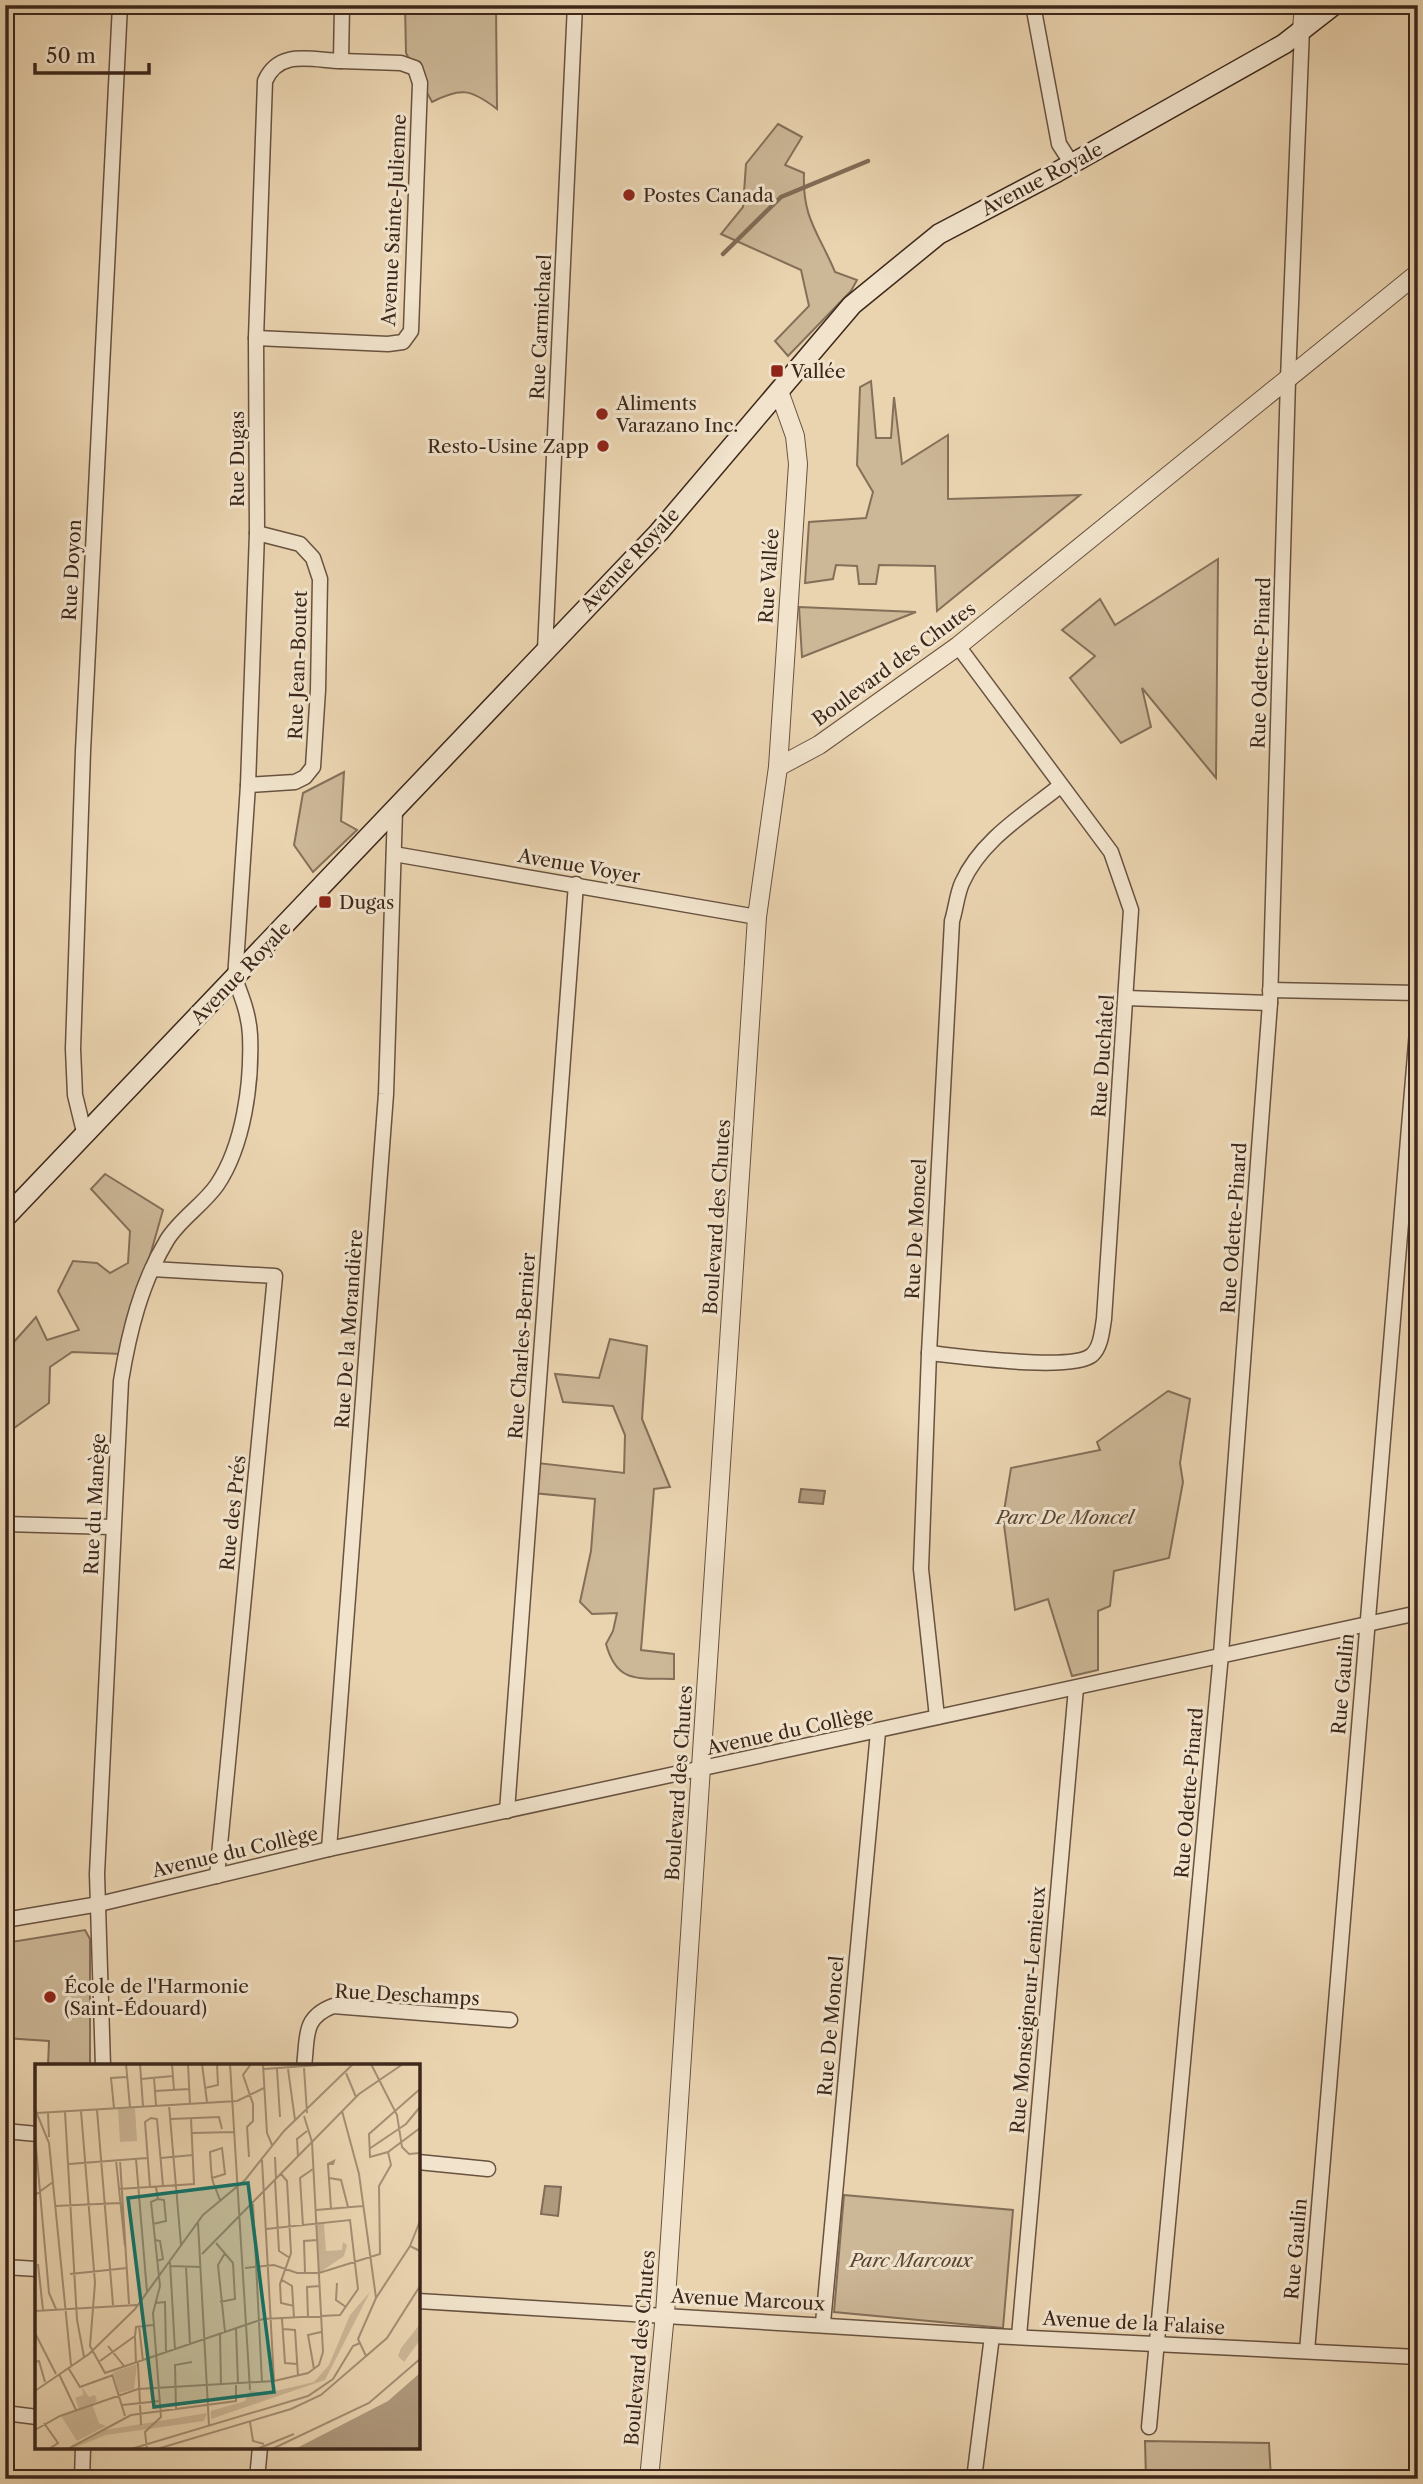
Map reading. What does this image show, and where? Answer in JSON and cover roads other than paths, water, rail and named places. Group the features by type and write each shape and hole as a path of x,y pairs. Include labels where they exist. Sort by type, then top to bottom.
{"main road":[{"name":"Avenue Royale","path":"5,1218 396,811 659,532 852,306 939,234 1072,164 1284,44 1334,5"}],"street":[{"name":"Rue Doyon","path":"85,1136 75,1095 74,1036 84,723 120,5"},
{"path":"341,61 342,5"},
{"name":"Rue Carmichael","path":"545,650 575,5"},
{"path":"1033,5 1059,144 1072,164"},
{"path":"1302,29 1304,5"},
{"name":"Rue Odette-Pinard","path":"1149,2427 1221,1654 1270,997 1288,379 1302,29"},
{"name":"Rue Dugas","path":"235,979 247,785 257,533 256,338 265,81 271,67 286,59 341,61"},
{"name":"Avenue Sainte-Julienne","path":"256,338 388,344 403,342 411,331 420,83 415,68 401,63 341,61"},
{"name":"Boulevard des Chutes","path":"649,2479 665,2314 757,916 778,766 819,745 958,646 1418,273"},
{"name":"Rue Vallée","path":"778,766 798,464 795,436 779,391"},
{"name":"Rue Jean-Boutet","path":"247,785 295,782 305,777 313,766 318,690 320,579 313,558 300,544 257,533"},
{"name":"Rue Duchâtel","path":"929,1353 1048,1363 1073,1362 1091,1356 1099,1342 1105,1306 1131,910 1123,879 1111,852 958,646"},
{"name":"Rue De Moncel","path":"937,1717 921,1569 929,1353 953,921 962,884 978,856 1002,832 1060,786"},
{"name":"Rue De la Morandière","path":"329,1849 386,1094 396,811"},
{"name":"Avenue Voyer","path":"394,854 757,916"},
{"name":"Rue Charles-Bernier","path":"507,1811 576,884"},
{"name":"Rue du Manège","path":"103,2064 97,1874 121,1381 130,1327 152,1269 168,1237 217,1185 231,1157 246,1086 250,1034 245,1006 235,979"},
{"path":"1126,998 1418,993"},
{"name":"Rue Gaulin","path":"1307,2351 1418,1019"},
{"name":"Rue des Prés","path":"152,1269 275,1276 218,1876"},
{"path":"5,1524 112,1527"},
{"name":"Avenue du Collège","path":"5,1920 99,1904 329,1849 1418,1613"},
{"name":"Rue Monseigneur-Lemieux","path":"1019,2336 1076,1688"},
{"name":"Rue De Moncel","path":"823,2323 878,1732"},
{"name":"Rue Deschamps","path":"304,2064 309,2023 317,2012 333,2006 510,2020"},
{"path":"5,2131 35,2134"},
{"path":"420,2162 488,2169"},
{"path":"5,2267 35,2269"},
{"name":"Avenue Marcoux","path":"420,2301 823,2323 992,2336"},
{"path":"974,2479 992,2336"},
{"name":"Avenue de la Falaise","path":"992,2336 1418,2357"},
{"path":"5,2413 35,2417"},
{"path":"82,2479 83,2449"},
{"path":"257,2479 260,2449"}],"waterway":[{"path":"723,254 781,197 868,161"}],"place":[{"name":"Postes Canada","path":"629,195"},
{"name":"Vallée","path":"777,371"},
{"name":"Aliments Varazano Inc.","path":"602,414"},
{"name":"Resto-Usine Zapp","path":"603,446"},
{"name":"Dugas","path":"325,902"},
{"name":"École de l'Harmonie (Saint-Édouard)","path":"50,1997"}],"park label":[{"name":"Parc De Moncel","path":"1065,1517"},
{"name":"Parc Marcoux","path":"911,2260"}]}
